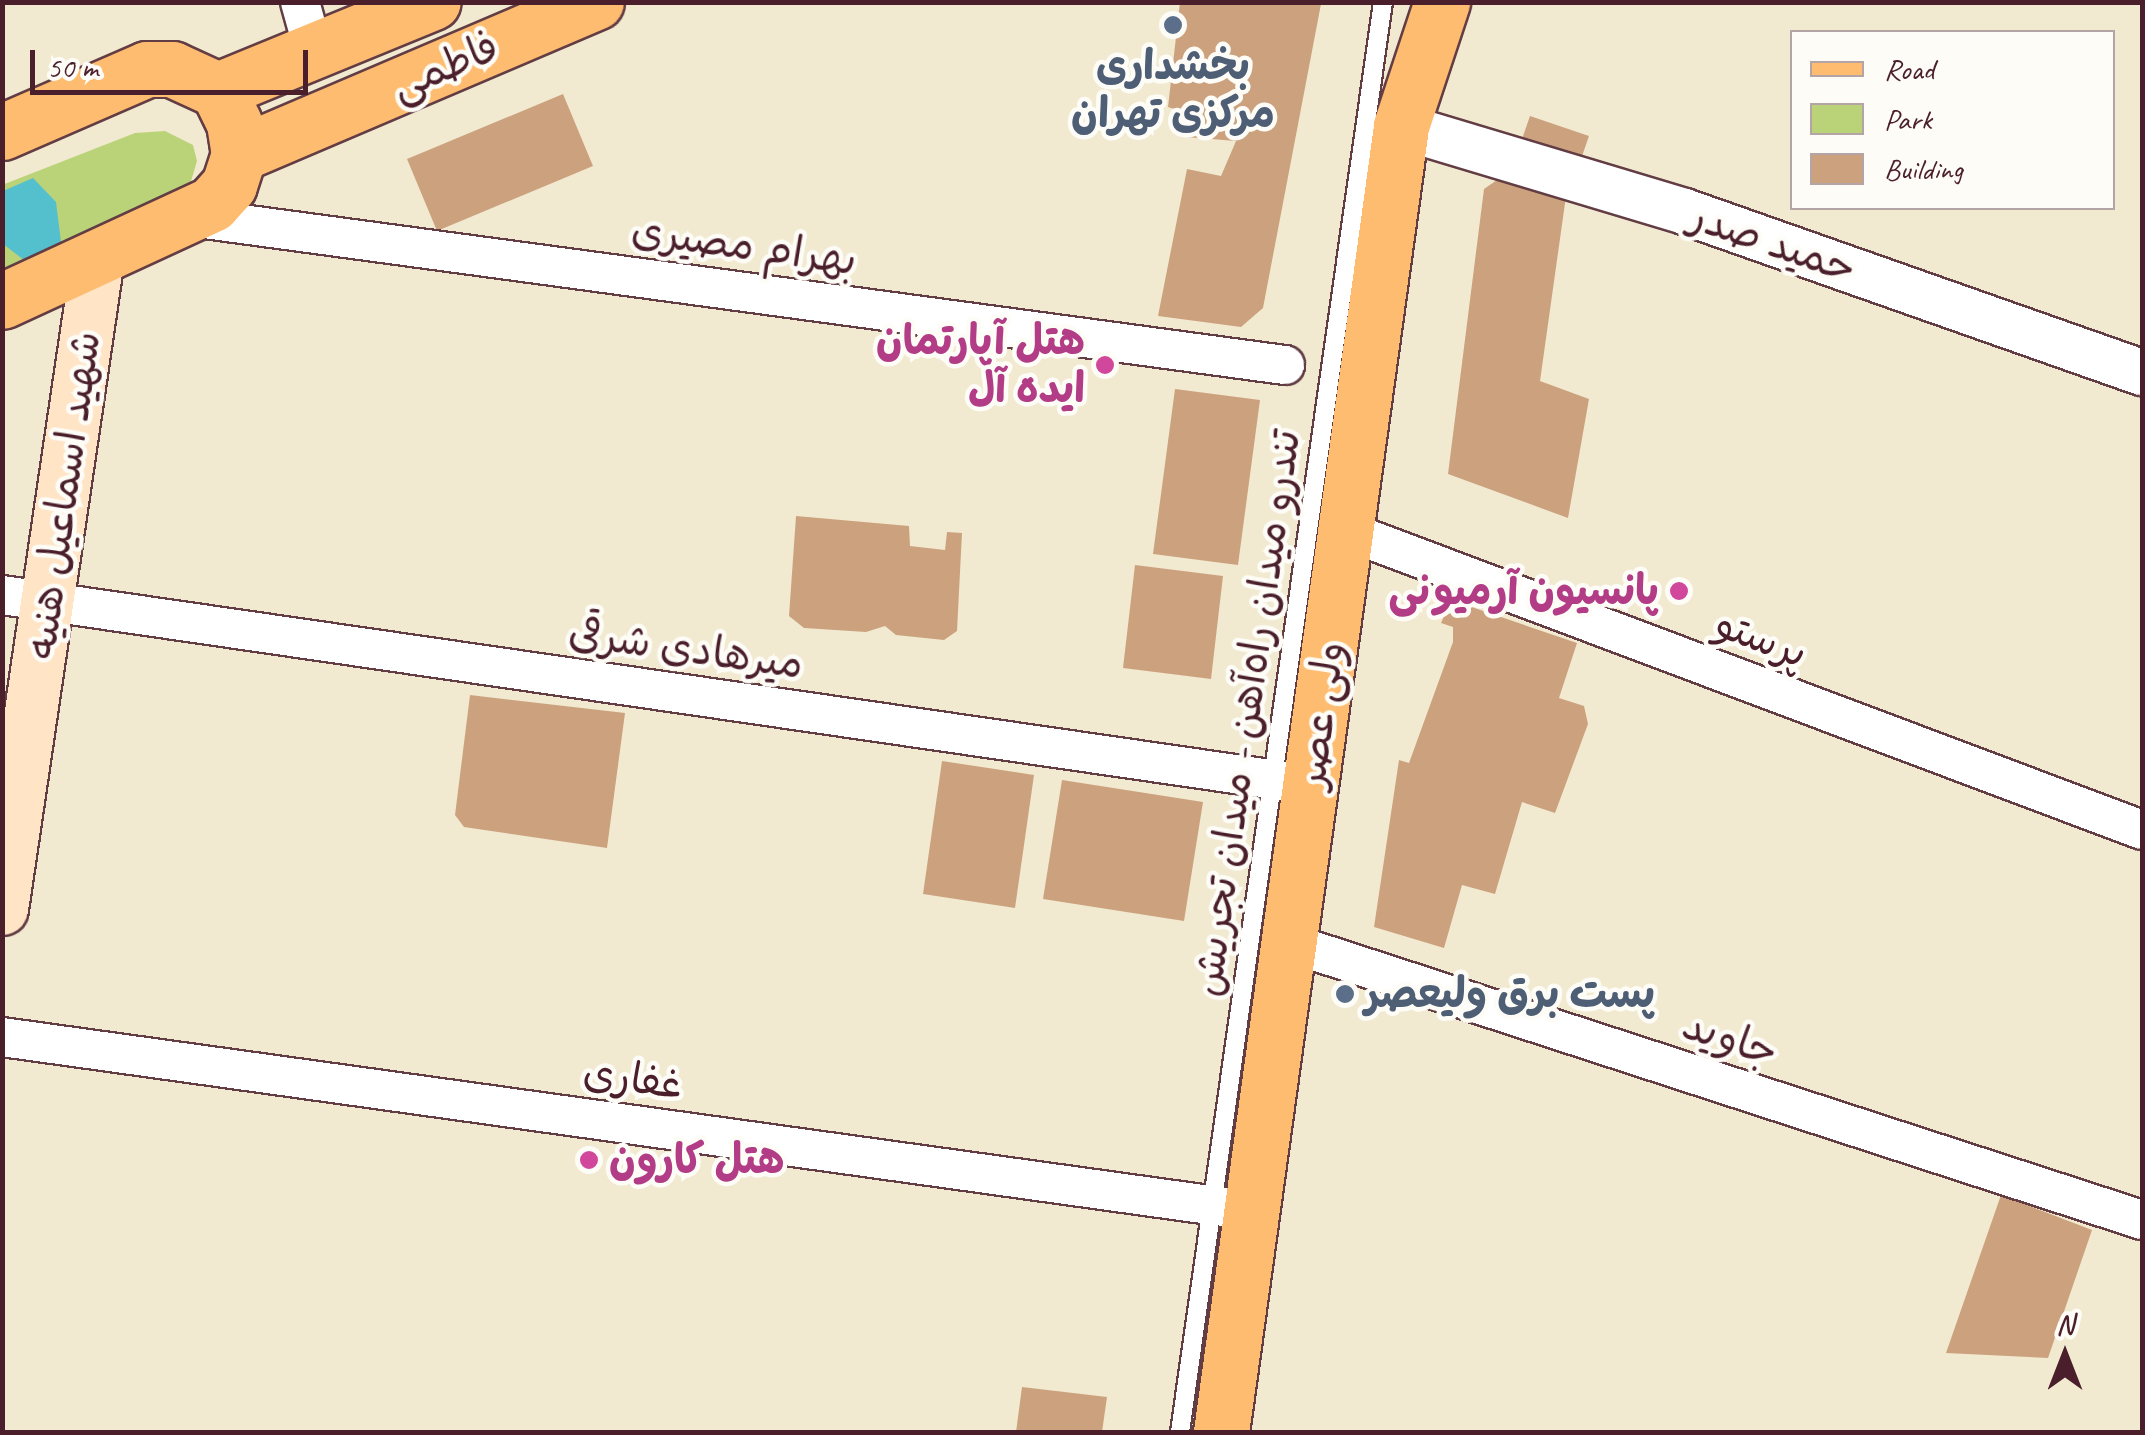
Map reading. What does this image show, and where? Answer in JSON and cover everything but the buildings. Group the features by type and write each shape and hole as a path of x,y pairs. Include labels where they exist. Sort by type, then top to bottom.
{"main road":[{"name":"فاطمی","path":"218,90 307,27 433,2"},
{"name":"فاطمی","path":"239,154 596,2"},
{"path":"1400,126 1403,2"},
{"name":"ولی عصر","path":"1221,1432 1232,1209 1290,943 1292,783 1347,531 1400,126 1442,2"},
{"path":"307,27 336,113"},
{"path":"2,132 147,70 196,76 218,90 234,123 239,154 229,185 190,217 2,301"},
{"name":"شهید اسماعیل هنیه","path":"2,910 25,598 98,258"}],"street":[{"name":"حمید صدر","path":"1400,126 1684,212 2142,372"},
{"name":"بهرام مصیری","path":"190,217 1285,364"},
{"name":"پرستو","path":"1347,531 2142,830"},
{"name":"میرهادی شرقی","path":"25,598 1292,783"},
{"name":"جاوید","path":"1290,943 2142,1220"},
{"name":"غفاری","path":"2,1037 1232,1209"}],"lane":[{"name":"تندرو میدان راه‌آهن - میدان تجریش","path":"1180,1432 1232,1209 1292,783 1383,2"}],"green space":[{"path":"165,131 193,145 197,161 189,188 3,282 2,185 135,133"}],"water":[{"path":"33,178 56,202 61,242 24,260 3,244 3,191"}],"place":[{"name":"بخشداری مرکزی تهران","path":"1173,25"},
{"name":"هتل آپارتمان ایده آل","path":"1105,365"},
{"name":"پانسیون آرمیونی","path":"1679,591"},
{"name":"پست برق ولیعصر","path":"1345,994"},
{"name":"هتل کارون","path":"589,1160"}]}
